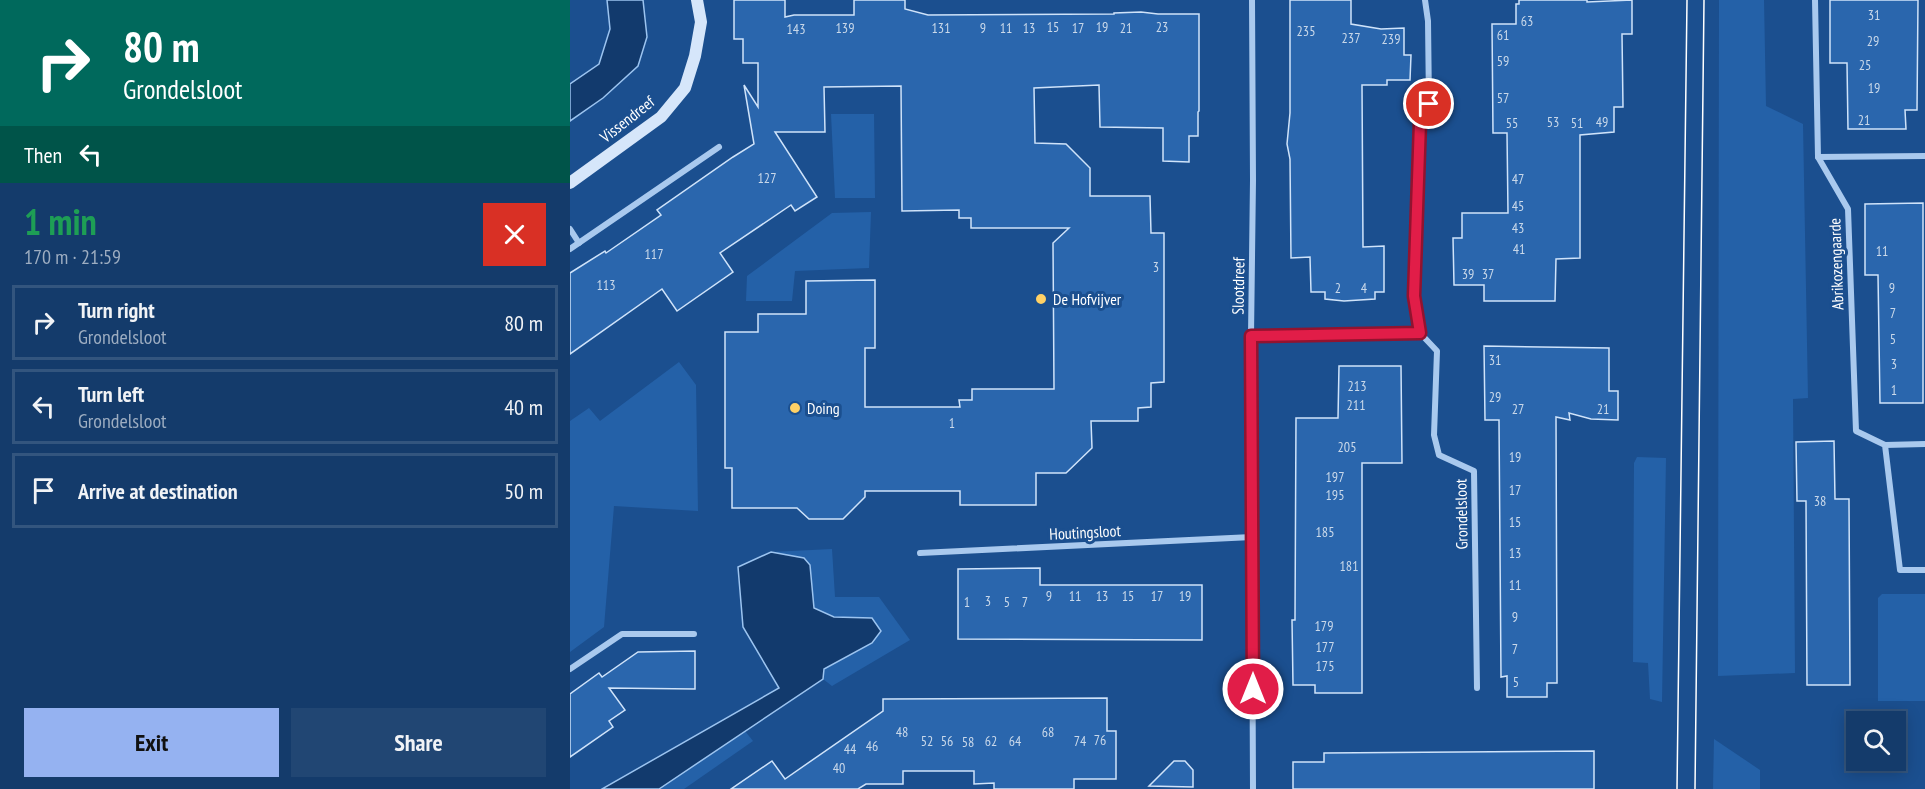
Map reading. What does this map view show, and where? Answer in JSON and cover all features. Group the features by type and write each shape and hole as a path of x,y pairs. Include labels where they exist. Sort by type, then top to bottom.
{"street":[{"name":"Vissendreef","path":"570,183 661,117 685,88 695,56 701,22 697,0"},
{"name":"Slootdreef","path":"1252,0 1253,789"},
{"name":"Grondelsloot","path":"1425,0 1428,21 1429,104 1420,122 1414,296 1420,333 1437,351 1434,435 1439,455 1474,471 1477,688"},
{"name":"Abrikozengaarde","path":"1815,0 1818,157 1848,209 1856,431 1885,445 1925,444"},
{"path":"570,249 719,147"},
{"path":"1818,157 1925,156"},
{"path":"570,229 579,243"},
{"path":"1251,336 1420,333"},
{"path":"1885,445 1900,570 1925,570"},
{"name":"Houtingsloot","path":"921,553 1252,537"},
{"path":"570,669 622,634 694,634"}],"shaded area":[{"path":"607,0 643,0 647,37 638,66 603,98 570,121 570,84 599,64 610,29"},
{"path":"1719,0 1764,0 1766,106 1803,124 1808,398 1793,399 1795,673 1718,676"},
{"path":"831,114 874,114 875,198 835,198"},
{"path":"871,212 869,268 795,271 792,301 746,301 747,276 832,213"},
{"path":"679,362 696,385 698,511 614,506 604,627 570,652 570,421 589,408 600,421"},
{"path":"1637,457 1666,458 1662,702 1650,699 1648,663 1633,662 1634,463"},
{"path":"832,549 835,597 879,597 910,640 832,686 823,679 824,669 872,643 872,618 834,617 814,608 810,565 802,558 771,552"},
{"path":"771,552 804,558 810,565 814,608 834,617 872,618 881,631 872,643 824,669 823,679 659,789 602,789 779,688 743,627 738,567"},
{"path":"1882,594 1925,594 1925,701 1878,701 1878,598"},
{"path":"745,731 753,741 684,789 659,789"},
{"path":"1714,739 1760,770 1760,789 1713,789"}],"building":[{"path":"734,0 785,0 785,17 854,15 854,0 905,0 905,9 928,15 1141,12 1199,14 1198,136 1189,136 1189,162 1163,161 1163,128 1100,127 1099,85 1034,88 1035,143 1066,144 1090,168 1090,196 1150,196 1151,233 1164,233 1164,382 1151,383 1151,407 1138,408 1138,421 1091,421 1092,448 1066,473 1036,473 1036,505 960,505 960,491 865,491 865,497 843,519 809,519 797,508 732,508 732,468 725,468 725,332 758,332 758,314 806,314 806,281 875,280 875,348 865,348 865,407 960,407 959,400 972,400 972,389 1054,389 1053,243 1069,228 971,228 971,218 959,218 959,210 902,211 901,86 824,87 825,132 775,132 817,197 795,211 791,205 720,253 733,272 677,311 662,289 570,354 570,273 605,251 606,253 661,215 657,210 754,144 744,85 758,107 758,63 743,63 743,39 734,39"},
{"path":"1290,0 1351,0 1351,24 1381,29 1404,28 1404,55 1411,55 1410,80 1387,80 1387,85 1362,85 1363,247 1384,246 1384,292 1375,292 1375,299 1344,301 1325,299 1325,292 1311,292 1310,257 1291,258 1290,159 1287,144 1290,113"},
{"path":"1519,0 1587,0 1587,2 1632,0 1632,34 1622,34 1623,107 1614,107 1614,132 1580,135 1580,258 1556,259 1555,301 1484,301 1484,285 1454,285 1453,238 1462,238 1462,213 1508,213 1507,133 1493,133 1492,24 1516,24 1516,4 1519,4"},
{"path":"1830,0 1918,0 1917,110 1905,110 1906,129 1848,129 1847,63 1830,63"},
{"path":"1923,203 1923,403 1880,403 1878,275 1865,275 1865,204"},
{"path":"1484,346 1609,348 1609,391 1618,391 1618,420 1591,419 1569,413 1570,420 1556,417 1557,683 1547,683 1547,697 1507,697 1507,676 1501,677 1499,420 1485,420"},
{"path":"1339,366 1401,366 1402,463 1362,463 1362,693 1315,693 1315,685 1293,685 1296,418 1338,418"},
{"path":"1834,441 1835,499 1849,499 1850,685 1807,685 1806,501 1797,501 1796,442"},
{"path":"1040,568 1040,585 1202,585 1202,640 958,639 958,569"},
{"path":"695,651 695,689 609,688 625,710 609,721 613,727 570,757 570,694 599,673 602,677 638,652"},
{"path":"1107,698 1107,731 1116,731 1116,779 1074,779 1074,789 994,789 994,783 974,784 974,771 903,771 903,784 866,784 858,789 731,789 772,761 785,779 883,711 883,699"},
{"path":"1594,751 1594,789 1293,789 1293,762 1324,762 1324,753"},
{"path":"1174,761 1185,761 1193,770 1193,787 1149,786"}],"tram line":[{"path":"1677,789 1687,0"},
{"path":"1695,789 1704,0"}],"place":[{"name":"De Hofvijver","path":"1041,299"},
{"name":"Doing","path":"795,408"}],"route":[{"path":"1253,689 1251,336 1420,333 1414,296 1420,122 1429,104"}]}
